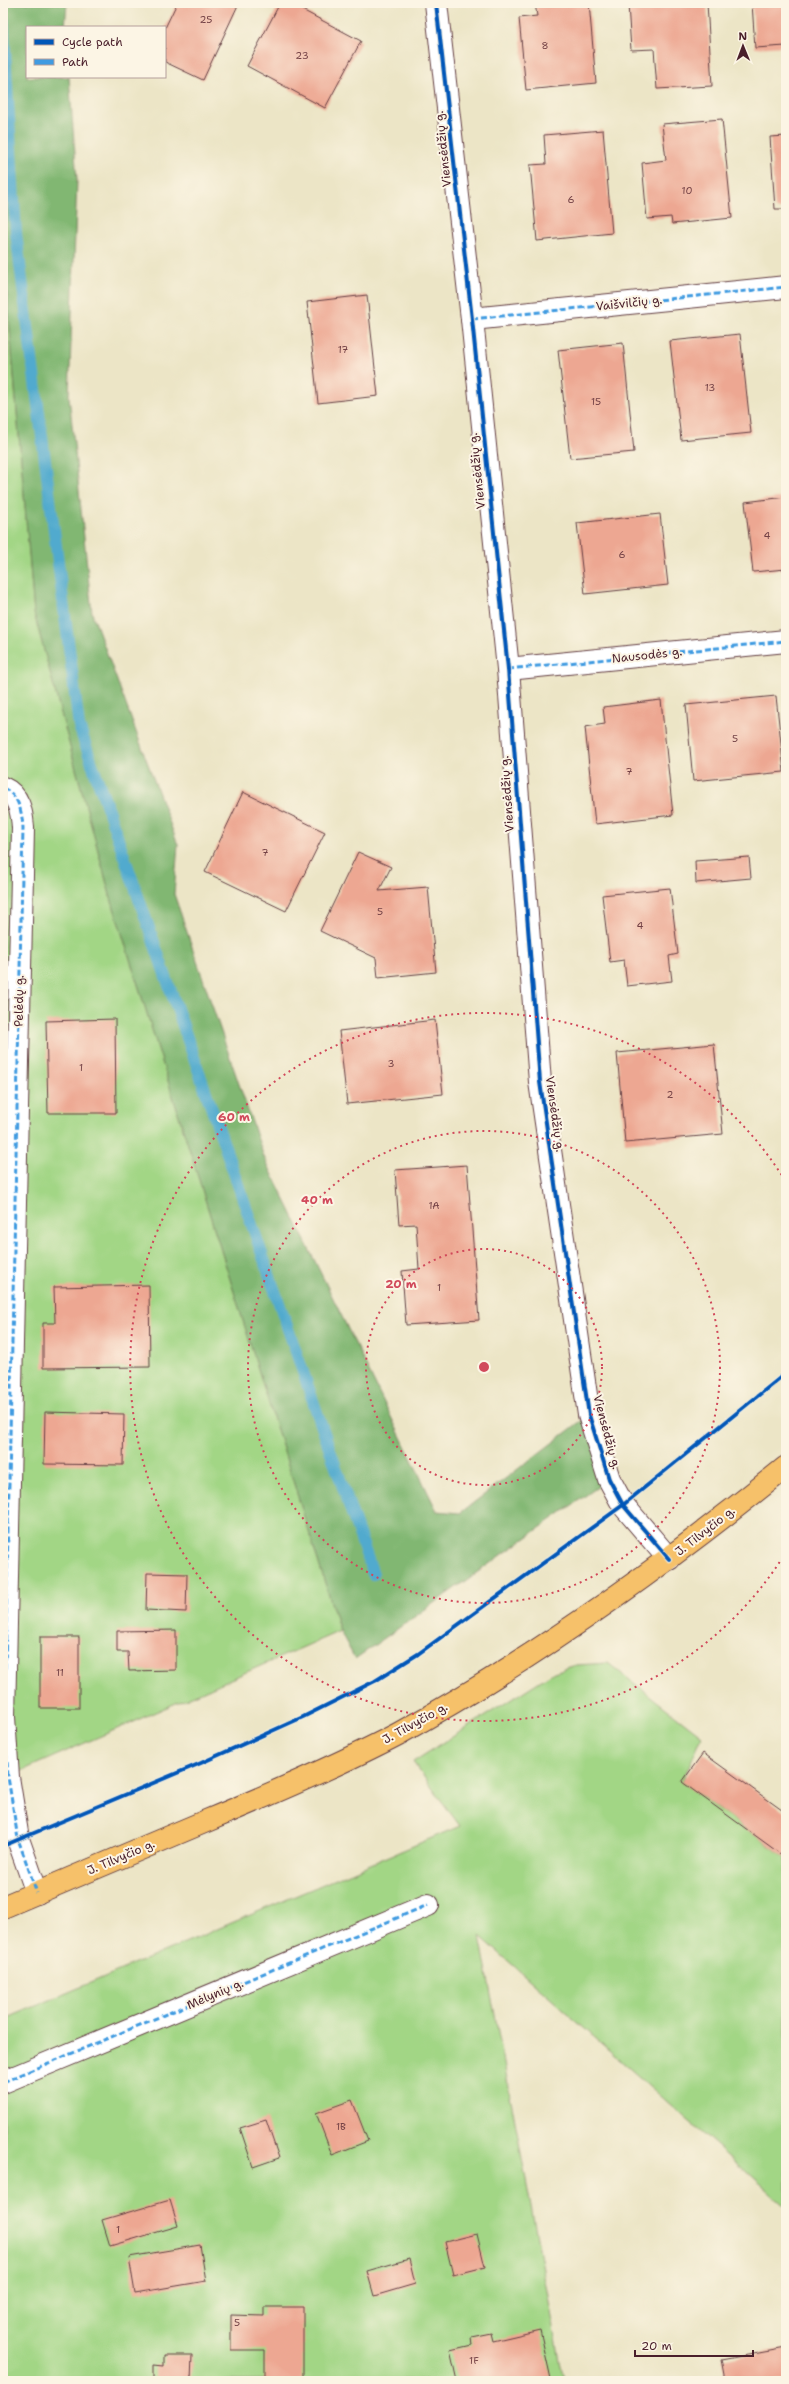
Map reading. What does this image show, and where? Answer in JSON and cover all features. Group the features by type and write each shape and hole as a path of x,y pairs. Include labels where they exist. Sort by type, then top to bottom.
{"main road":[{"name":"J. Tilvyčio g.","path":"3,1907 296,1783 396,1734 491,1680 595,1612 669,1559 786,1467"}],"street":[{"name":"Viensėdžių g.","path":"436,3 472,319 508,669 540,1082 589,1415 609,1479 623,1505 669,1559"},
{"name":"Vaišvilčių g.","path":"472,319 786,286"},
{"name":"Nausodės g.","path":"508,669 786,641"},
{"name":"Pelėdų g.","path":"10,794 22,812 23,828 4,1717 5,1778 18,1839 37,1893"},
{"name":"Mėlynių g.","path":"3,2082 428,1905"}],"green space":[{"path":"3,3 67,3 65,26 26,26 26,78 69,78 77,180 69,396 92,613 178,845 174,894 264,1157 437,1511 460,1513 589,1415 609,1479 355,1659 340,1631 110,895 34,613 3,246"},
{"path":"3,246 34,613 110,895 340,1631 3,1779"},
{"path":"608,1663 702,1736 682,1782 786,1858 786,2207 480,1936 564,2381 3,2381 3,2020 460,1826 413,1762 554,1672 576,1665"}],"building":[{"path":"177,3 239,3 203,80 166,62 166,26"},
{"path":"280,3 289,3 361,41 325,108 247,66"},
{"path":"535,3 589,3 596,83 526,90 519,18 537,16"},
{"path":"707,3 712,86 657,89 654,49 631,50 628,4"},
{"path":"752,3 786,3 786,46 755,48"},
{"path":"722,119 732,218 672,224 671,217 647,219 642,163 666,160 662,124"},
{"path":"603,130 612,233 537,241 530,165 546,164 544,135"},
{"path":"786,136 786,209 775,209 770,137"},
{"path":"367,295 378,396 318,403 307,302"},
{"path":"740,334 751,433 681,440 670,341"},
{"path":"623,343 634,452 570,458 558,350"},
{"path":"786,497 786,569 753,572 745,502"},
{"path":"660,514 668,585 585,594 577,523"},
{"path":"776,696 784,772 693,781 686,705"},
{"path":"661,700 673,815 595,824 585,727 605,724 603,707"},
{"path":"243,792 325,832 286,911 205,872"},
{"path":"358,852 391,867 379,891 428,887 436,972 378,978 376,958 320,931"},
{"path":"749,857 751,878 696,883 695,861"},
{"path":"670,888 678,954 669,956 672,981 627,986 624,960 610,962 602,895"},
{"path":"115,1019 116,1113 48,1113 46,1021"},
{"path":"435,1020 443,1094 347,1104 339,1031"},
{"path":"714,1044 723,1134 625,1143 617,1053"},
{"path":"467,1165 479,1320 406,1325 402,1271 419,1269 416,1224 399,1225 395,1170"},
{"path":"149,1285 150,1367 43,1368 43,1323 55,1323 54,1287"},
{"path":"45,1412 124,1414 123,1465 44,1464"},
{"path":"147,1573 187,1574 186,1612 146,1610"},
{"path":"176,1630 176,1670 129,1671 128,1652 117,1652 117,1631"},
{"path":"40,1637 79,1637 79,1708 40,1708"},
{"path":"703,1753 786,1813 786,1858 682,1782"},
{"path":"352,2100 368,2141 332,2155 316,2113"},
{"path":"266,2120 279,2158 253,2167 240,2128"},
{"path":"170,2200 178,2226 110,2246 102,2220"},
{"path":"477,2234 485,2267 453,2275 445,2242"},
{"path":"200,2245 206,2281 135,2293 129,2257"},
{"path":"409,2259 415,2284 374,2296 367,2271"},
{"path":"264,2307 303,2307 303,2381 265,2381 265,2350 231,2350 231,2315 264,2316"},
{"path":"540,2330 551,2379 541,2381 457,2381 450,2350 472,2345 471,2337 491,2333 493,2341"},
{"path":"786,2348 786,2381 725,2381 721,2360"},
{"path":"164,2355 192,2355 191,2381 154,2381 154,2365 164,2366"}],"waterway":[{"path":"3,19 16,233 79,726 373,1574"}],"marked path":[{"path":"472,319 786,287"},
{"path":"508,669 786,641"},
{"path":"3,788 13,795 19,805 23,828 4,1717 8,1777 18,1839 37,1893"},
{"path":"3,2082 428,1905"}],"cycle path":[{"path":"436,3 472,319 508,669 540,1082 589,1415 609,1479 623,1505 669,1559"},
{"path":"3,1846 201,1763 303,1717 375,1681 418,1654 623,1505 786,1373"}]}
